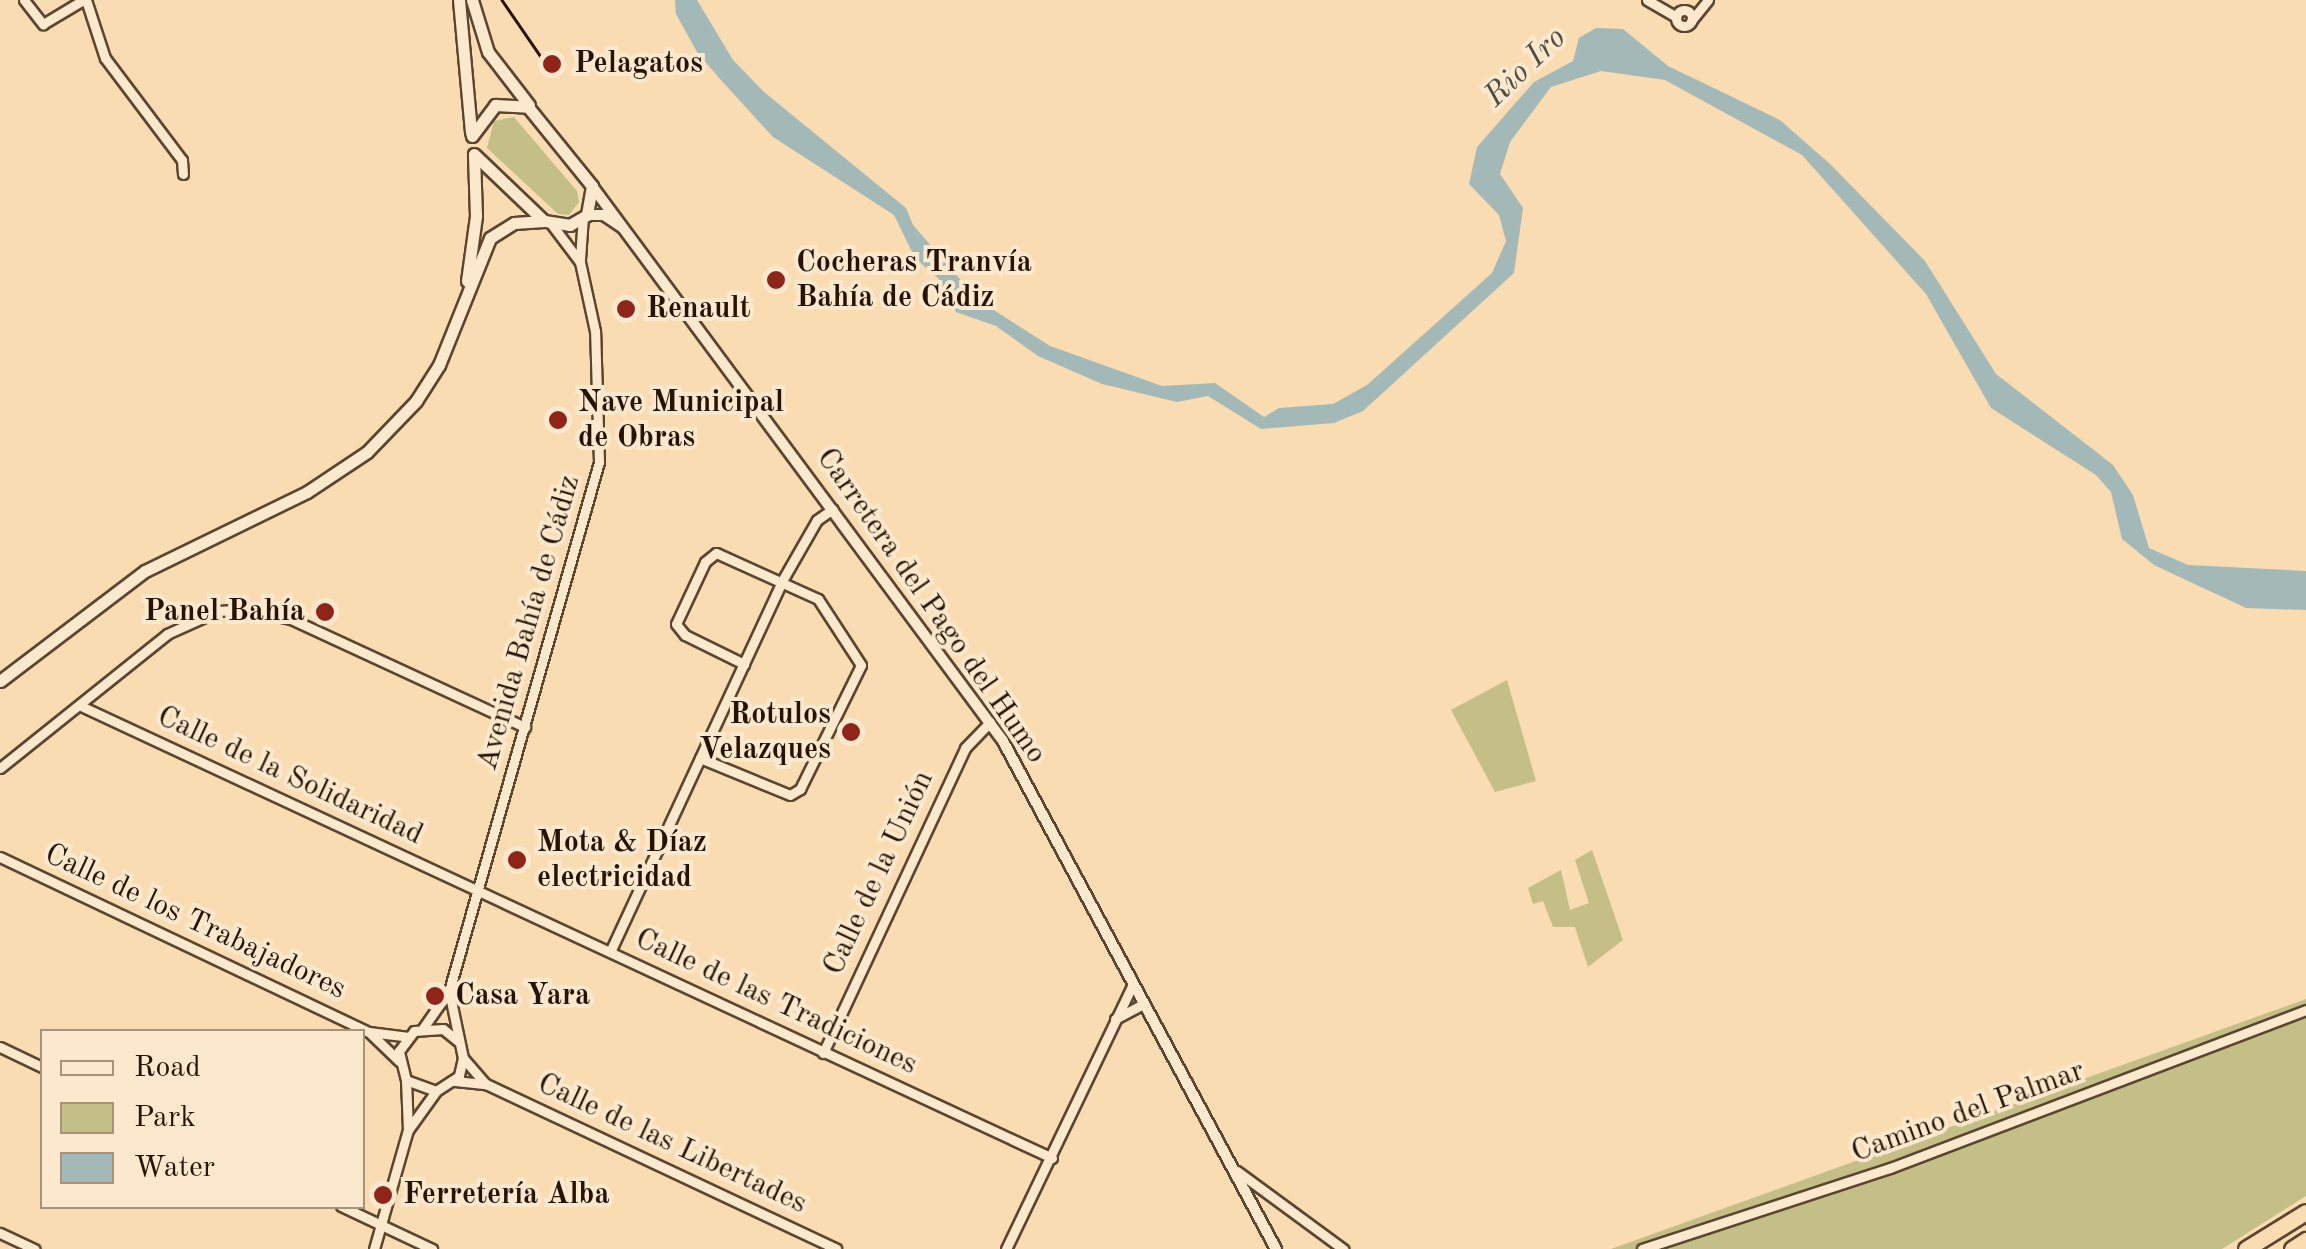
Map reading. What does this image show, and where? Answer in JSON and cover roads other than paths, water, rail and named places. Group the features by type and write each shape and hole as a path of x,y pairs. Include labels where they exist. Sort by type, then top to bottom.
{"highway":[{"path":"2246,1249 2306,1212"},
{"path":"2292,1249 2306,1240"}],"main road":[{"path":"459,0 474,154 467,295"},
{"path":"0,681 145,571 307,492 367,452 429,382 496,232 585,218 592,186 488,52 472,0"},
{"path":"472,136 495,106 520,104 535,112"},
{"path":"474,154 548,223"}],"street":[{"path":"24,0 43,24 84,0 105,58 182,160 184,174"},
{"path":"1648,0 1679,14 1683,26 1708,0"},
{"path":"1679,14 1692,0"},
{"name":"Carretera del Pago del Humo","path":"592,186 990,722 1128,989 1236,1170 1276,1249"},
{"path":"585,218 604,215 622,227"},
{"name":"Avenida Bahía de Cádiz","path":"423,1028 449,990 599,462 600,380 580,262 585,218"},
{"name":"Avenida Bahía de Cádiz","path":"548,223 580,262"},
{"path":"610,952 782,581 817,520 832,508"},
{"path":"700,758 790,795 800,789 860,671 859,654 823,605 721,552 704,562 676,624 685,635 744,664"},
{"path":"0,768 167,634 218,611 245,609 291,619 526,727"},
{"name":"Calle de la Solidaridad","path":"80,706 478,891"},
{"name":"Calle de la Unión","path":"823,1053 965,748 990,722"},
{"name":"Calle de los Trabajadores","path":"0,858 363,1029"},
{"name":"Calle de las Tradiciones","path":"478,891 1052,1158"},
{"path":"1006,1249 1128,989"},
{"name":"Avenida Bahía de Cádiz","path":"449,990 458,1042"},
{"path":"1114,1019 1138,1006"},
{"name":"Camino del Palmar","path":"1642,1249 1890,1168 2306,1010"},
{"path":"374,1249 408,1130 406,1080 398,1061 406,1038 423,1028 443,1029 458,1042 463,1058 455,1081 436,1091 408,1130"},
{"name":"Calle de los Trabajadores","path":"365,1030 406,1038"},
{"name":"Calle de los Trabajadores","path":"369,1032 398,1061"},
{"path":"0,1047 40,1066"},
{"name":"Calle de las Libertades","path":"463,1058 486,1084"},
{"path":"406,1080 436,1091"},
{"name":"Calle de las Libertades","path":"455,1081 486,1084 836,1249"},
{"path":"1236,1170 1344,1249"},
{"path":"347,1209 432,1249"},
{"path":"0,1233 34,1249"}],"water":[{"path":"675,0 697,0 733,60 764,92 906,208 913,225 978,300 1050,346 1162,386 1215,383 1264,417 1279,408 1333,404 1367,385 1492,273 1506,241 1499,215 1469,184 1477,147 1534,82 1573,61 1579,38 1596,28 1623,29 1668,66 1780,120 1830,164 1925,261 1996,374 2113,465 2133,495 2149,548 2188,565 2306,571 2306,610 2246,608 2154,565 2122,539 2111,492 2096,475 1991,408 1926,294 1802,155 1665,80 1601,71 1551,87 1510,142 1500,174 1523,208 1514,273 1363,411 1334,423 1261,429 1208,396 1177,402 1102,384 1038,356 996,326 956,312 938,278 915,258 894,215 773,137 720,79 697,52 676,14"}],"tram line":[{"path":"502,0 548,67"}],"place":[{"name":"Pelagatos","path":"552,64"},
{"name":"Cocheras Tranvía Bahía de Cádiz","path":"776,280"},
{"name":"Renault","path":"626,309"},
{"name":"Nave Municipal de Obras","path":"558,420"},
{"name":"Panel Bahía","path":"325,612"},
{"name":"Rotulos Velazques","path":"851,732"},
{"name":"Mota & Díaz electricidad","path":"517,860"},
{"name":"Casa Yara","path":"435,996"},
{"name":"Ferretería Alba","path":"383,1195"}],"water label":[{"name":"Rio Iro","path":"1526,68"}]}
